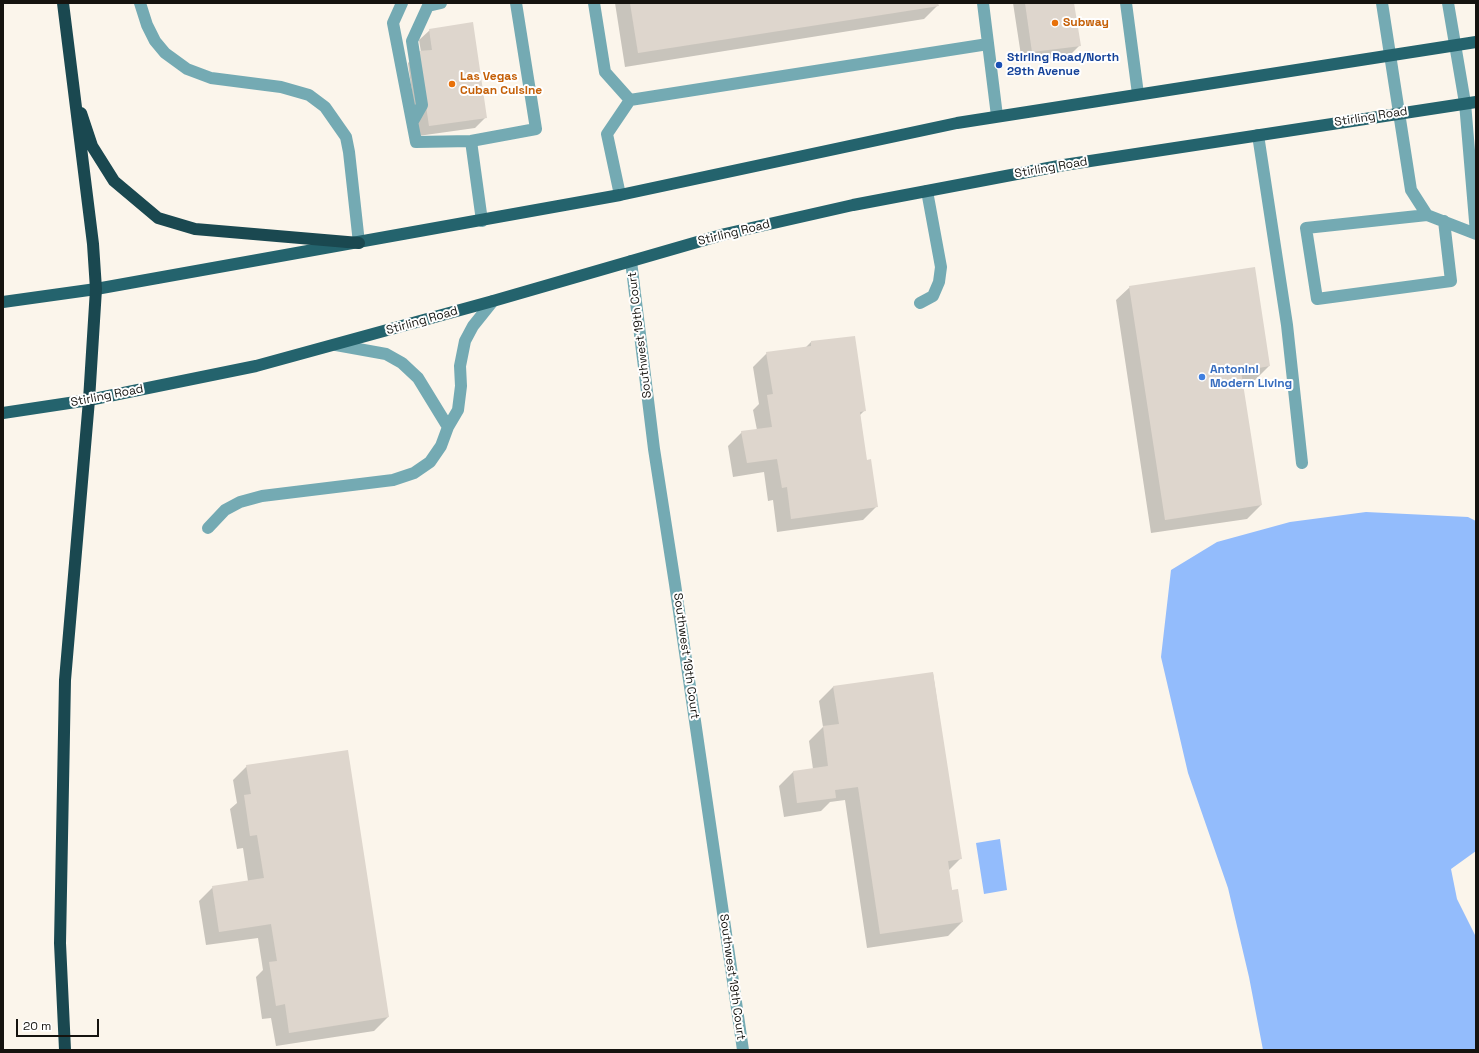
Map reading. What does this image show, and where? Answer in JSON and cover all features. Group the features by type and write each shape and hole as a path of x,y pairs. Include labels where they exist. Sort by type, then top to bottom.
{"highway":[{"path":"63,3 93,244 96,289 89,400 66,680 60,943 65,1050"},
{"path":"73,87 92,146 114,181 158,218 195,229 359,243"}],"main road":[{"path":"3,302 96,289 482,221 620,195 957,123 1476,42"},
{"name":"Stirling Road","path":"3,413 89,400 256,366 493,301 725,234 853,205 1064,165 1471,102"}],"street":[{"path":"140,3 147,25 155,40 165,53 187,69 211,78 281,87 309,95 325,107 346,137 359,243"},
{"path":"402,3 393,23 416,142 470,141 536,129 516,3"},
{"path":"412,121 422,105 412,41 428,6 441,3"},
{"path":"594,3 605,72 630,100"},
{"path":"983,3 997,116"},
{"path":"1126,3 1138,94"},
{"path":"1382,3 1411,190 1427,214"},
{"path":"1444,221 1451,281 1317,299 1306,228 1427,214 1476,233 1471,102 1456,45 1448,3"},
{"path":"620,195 607,134 630,100 988,44"},
{"path":"1258,135 1287,325 1302,463"},
{"path":"470,141 482,221"},
{"path":"920,303 933,296 940,282 941,267 927,191"},
{"name":"Southwest 19th Court","path":"631,261 654,449 676,584 743,1050"},
{"path":"208,528 225,510 240,502 262,496 393,480 414,473 430,462 441,446 448,427 458,410 461,386 460,366 466,341 473,326 493,301"},
{"path":"336,345 386,354 402,364 418,378 448,427"}],"water":[{"path":"1366,512 1468,517 1476,521 1476,851 1451,869 1457,899 1476,937 1476,1050 1263,1050 1249,977 1228,888 1188,773 1161,657 1171,570 1217,542 1290,522"},
{"path":"1000,839 1007,890 984,894 976,843"}],"building":[{"path":"630,3 938,3 939,6 638,53"},
{"path":"1025,3 1074,3 1081,46 1032,52"},
{"name":"Las Vegas Cuban Cuisine","path":"473,22 487,118 429,126 418,51 432,50 429,29"},
{"path":"1255,267 1270,366 1241,371 1262,505 1165,520 1129,286"},
{"path":"855,336 866,411 860,412 867,460 871,459 878,507 791,519 787,487 782,488 777,459 747,463 741,431 772,427 767,395 773,394 766,352 811,346 811,341"},
{"path":"933,672 962,859 948,861 952,890 958,889 963,922 880,934 858,787 835,790 836,798 797,803 793,771 828,766 823,726 839,724 833,686"},
{"path":"348,750 389,1017 289,1033 285,1004 276,1006 269,962 277,961 271,924 219,932 212,886 264,878 257,835 250,836 244,795 251,794 246,765"}],"place":[{"name":"Subway","path":"1055,23"},
{"name":"Stirling Road/North 29th Avenue","path":"999,65"},
{"name":"Las Vegas Cuban Cuisine","path":"452,84"},
{"name":"Antonini Modern Living","path":"1202,377"}]}
